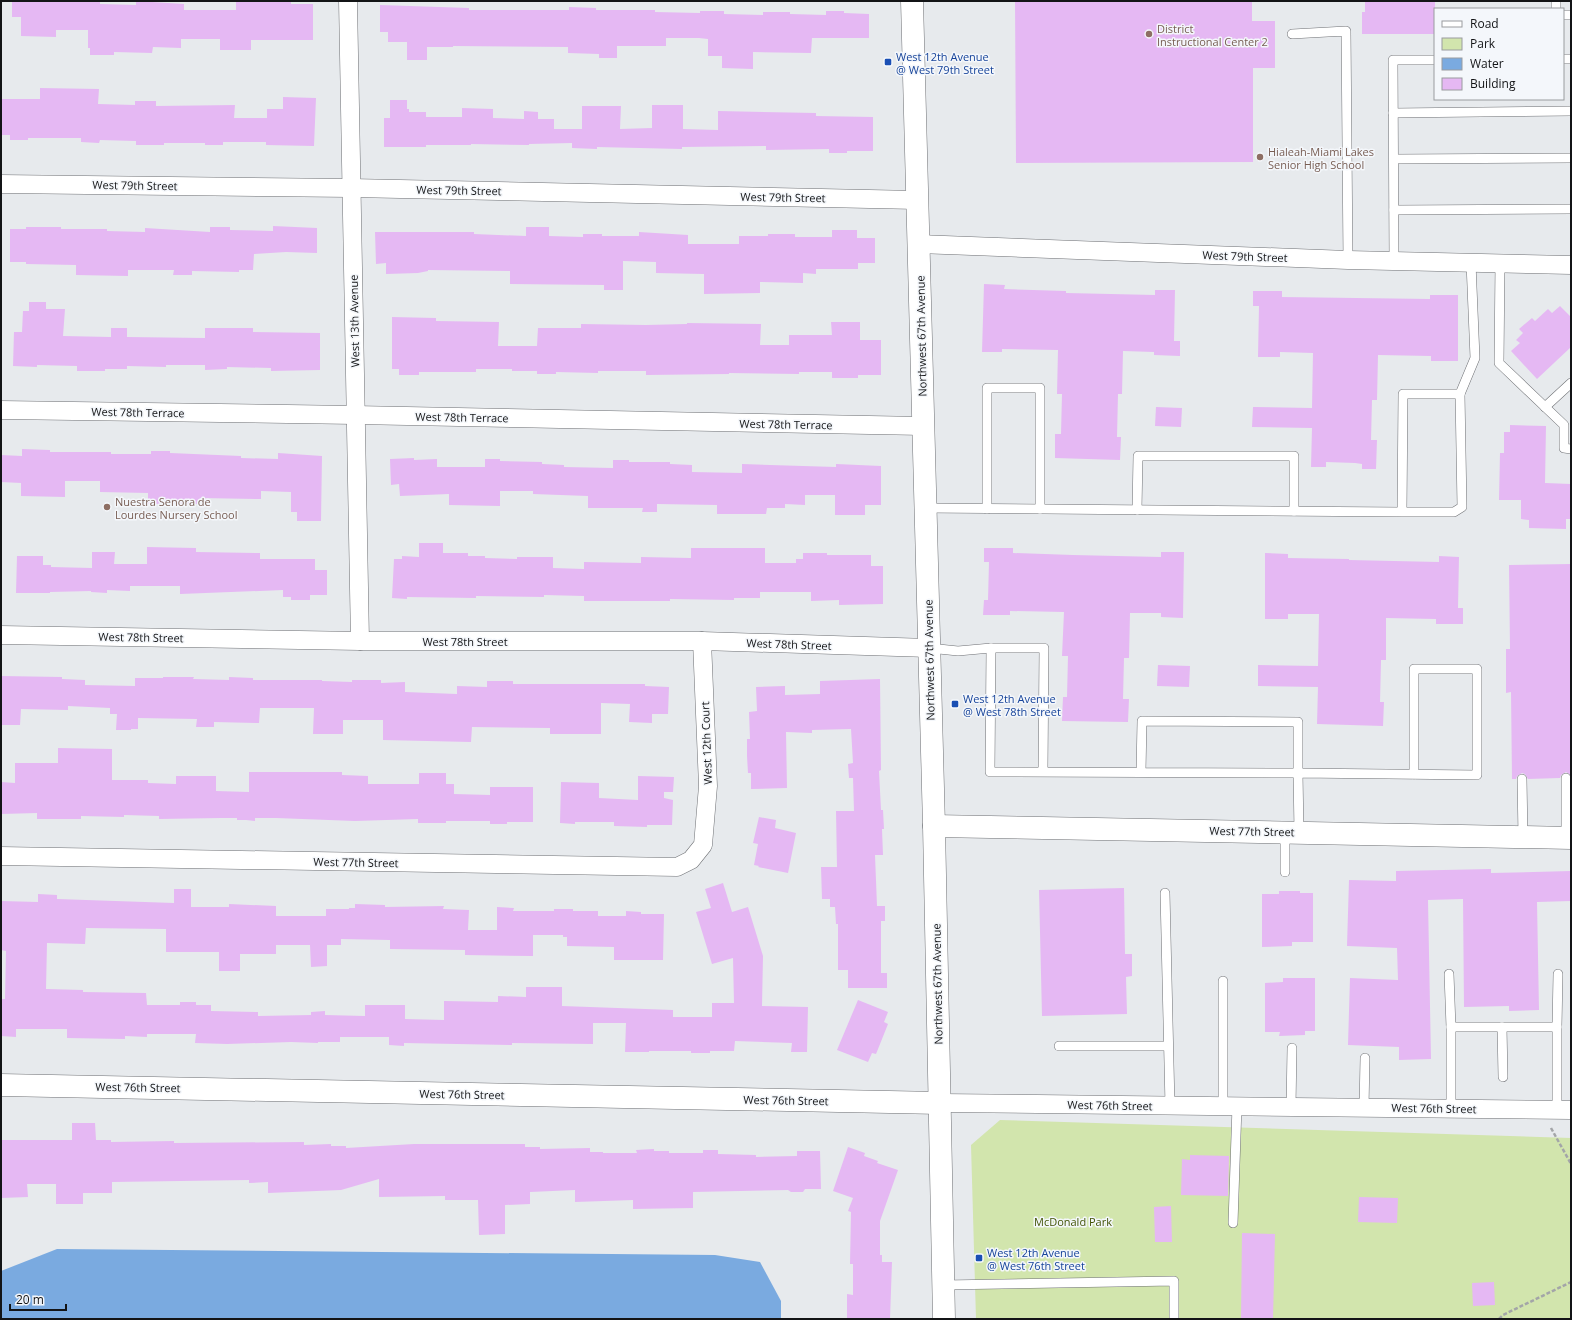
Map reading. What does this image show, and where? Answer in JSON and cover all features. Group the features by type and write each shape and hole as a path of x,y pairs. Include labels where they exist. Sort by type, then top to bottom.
{"street":[{"name":"West 13th Avenue","path":"348,1 360,641"},
{"name":"Northwest 67th Avenue","path":"912,1 934,826 944,1319"},
{"name":"West 79th Street","path":"1,184 351,188 917,200"},
{"name":"West 79th Street","path":"918,244 1348,260 1571,264"},
{"name":"West 78th Terrace","path":"1,410 923,426"},
{"name":"West 78th Street","path":"1,635 360,641 702,641 929,648"},
{"name":"West 12th Court","path":"702,641 708,786 703,845"},
{"name":"West 77th Street","path":"934,826 1569,838"},
{"name":"West 77th Street","path":"1,856 677,867 691,860 703,845"},
{"name":"West 76th Street","path":"1,1085 940,1103 1556,1110"}],"lane":[{"path":"1292,34 1346,31 1348,260"},
{"path":"1394,261 1393,60 1434,60"},
{"path":"1393,113 1571,111"},
{"path":"1394,159 1571,158"},
{"path":"1394,210 1571,209"},
{"path":"925,508 1454,512 1462,507 1460,394 1475,358 1471,262"},
{"path":"1500,263 1499,363 1564,425 1564,448 1571,449"},
{"path":"1546,407 1571,383"},
{"path":"988,509 987,388 1040,388 1040,509"},
{"path":"1402,512 1403,394 1460,394"},
{"path":"1138,510 1138,456 1294,456 1294,511"},
{"path":"929,648 958,651 991,648 1044,648 1043,772"},
{"path":"991,648 990,772 1414,775 1477,774 1477,669 1414,669 1414,775"},
{"path":"1141,772 1142,721 1298,722 1298,773 1292,832 1285,872"},
{"path":"1566,778 1569,838"},
{"path":"1522,779 1523,836"},
{"path":"1165,893 1170,1106"},
{"path":"1449,974 1451,1027 1451,1108"},
{"path":"1556,1110 1558,974"},
{"path":"1223,981 1230,1106 1233,1223"},
{"path":"1451,1027 1557,1027"},
{"path":"1502,1027 1503,1077"},
{"path":"1059,1046 1168,1046"},
{"path":"1291,1107 1292,1048"},
{"path":"1364,1108 1365,1058"},
{"path":"943,1285 1174,1281 1174,1319"}],"path":[{"path":"1556,1110 1571,1164"},
{"path":"1499,1319 1571,1282"}],"green space":[{"name":"McDonald Park","path":"1000,1120 1571,1138 1571,1319 976,1319 971,1145"}],"water":[{"path":"57,1249 715,1255 760,1262 781,1301 781,1319 1,1319 1,1271"}],"building":[{"path":"12,1 100,2 100,4 136,5 136,1 184,4 184,10 236,10 236,2 291,1 291,4 313,4 313,40 251,40 251,50 220,50 220,39 181,39 181,48 153,47 152,53 114,52 114,55 90,55 90,48 88,48 88,30 56,30 56,37 21,36 21,17 12,17"},
{"path":"1015,1 1252,1 1252,21 1275,21 1275,68 1253,68 1253,162 1016,163"},
{"path":"1365,1 1435,1 1434,34 1362,34 1362,12 1365,12"},
{"path":"380,5 469,8 469,10 569,10 569,7 596,8 596,10 655,10 655,12 700,13 700,11 724,11 724,14 763,15 763,12 790,12 790,14 826,15 826,11 844,11 844,13 869,14 869,38 812,38 811,53 753,52 753,69 722,68 722,56 708,56 708,39 699,38 666,38 666,46 617,46 617,58 599,58 599,54 568,53 568,47 453,46 427,47 427,60 407,60 407,42 388,42 388,32 380,32"},
{"path":"40,88 99,89 98,104 135,105 135,101 156,101 156,106 235,105 234,118 267,118 267,109 283,109 283,97 316,98 314,146 266,145 266,142 223,142 223,145 205,145 205,143 164,143 164,145 136,145 136,141 100,140 99,143 81,142 81,138 28,138 28,140 10,140 10,135 2,135 2,99 40,99"},
{"path":"390,100 407,100 407,109 409,109 409,112 426,112 426,117 462,117 462,108 493,109 493,118 524,119 524,111 538,112 538,119 554,119 554,129 582,129 582,106 621,106 620,129 652,128 652,105 683,105 683,129 718,130 718,111 816,113 816,116 873,117 873,151 829,153 829,149 766,150 766,146 682,147 682,149 597,147 597,149 572,148 572,143 384,147 384,118 390,118"},
{"path":"273,226 317,228 317,253 286,252 254,254 253,270 239,270 239,272 192,271 192,275 173,275 174,270 128,270 128,276 76,275 76,265 26,264 26,262 10,262 10,229 26,229 26,227 61,227 61,229 107,229 107,231 145,232 145,228 210,232 210,227 230,227 230,230 273,231"},
{"path":"526,227 549,227 549,236 583,237 583,234 602,234 602,236 639,236 639,232 688,235 688,244 739,244 739,236 768,236 768,234 795,234 795,237 832,237 832,230 857,230 857,238 875,238 875,263 858,263 858,269 816,269 816,274 803,273 803,283 760,282 760,293 704,294 704,274 656,273 656,262 623,261 623,290 604,290 604,285 510,284 510,271 428,270 418,273 386,274 386,263 376,264 375,232 474,232 474,234 526,236"},
{"path":"984,284 1005,285 1004,289 1066,291 1066,293 1155,295 1155,290 1175,290 1174,341 1180,341 1180,356 1154,355 1154,352 1123,351 1122,394 1118,394 1117,437 1121,437 1120,460 1055,458 1055,434 1061,434 1062,394 1057,394 1058,350 1002,349 1002,352 982,352"},
{"path":"1253,291 1282,291 1282,297 1430,299 1430,295 1458,295 1458,361 1431,361 1431,356 1378,355 1377,400 1372,400 1371,440 1377,440 1376,469 1362,469 1362,464 1355,463 1326,462 1326,467 1311,467 1312,428 1252,427 1253,407 1312,408 1313,353 1280,352 1280,357 1258,357 1259,306 1253,306"},
{"path":"29,302 46,302 46,309 65,309 63,336 111,337 111,328 127,328 127,337 205,338 205,328 253,328 253,332 320,333 320,370 271,371 271,368 227,367 227,369 205,370 205,365 166,365 166,367 127,366 127,369 77,371 77,366 13,366 14,332 22,332 23,311 29,311"},
{"path":"1560,306 1571,317 1571,347 1537,379 1511,351 1520,343 1516,340 1523,333 1519,329 1532,318 1535,321 1548,309 1552,313"},
{"path":"392,317 436,318 436,321 499,322 498,346 537,346 538,328 581,328 581,324 646,325 687,323 761,324 760,345 789,345 789,335 832,335 831,322 860,322 860,340 881,340 881,375 858,375 858,378 832,378 832,372 799,372 799,374 729,373 646,375 646,371 598,371 598,373 556,372 556,374 537,374 537,371 476,369 476,372 419,372 419,375 399,375 399,369 392,369"},
{"path":"1156,407 1182,408 1181,427 1155,426"},
{"path":"1510,425 1546,426 1545,483 1571,484 1571,519 1566,519 1566,529 1529,528 1529,520 1521,519 1521,500 1499,500 1500,453 1504,453 1504,432 1510,432"},
{"path":"22,449 50,450 50,452 111,452 111,454 151,454 151,451 170,451 170,453 278,459 278,453 322,456 321,521 297,521 297,512 291,512 291,492 261,491 261,499 200,498 200,504 148,504 148,493 100,492 100,481 65,481 65,497 21,496 21,483 1,482 1,455 22,456"},
{"path":"414,458 414,460 437,459 437,467 485,467 485,459 500,459 500,461 542,462 542,464 564,465 564,467 613,468 613,460 629,460 629,462 670,462 670,464 692,465 692,472 742,473 742,464 836,467 836,464 881,466 881,505 865,505 865,515 835,515 835,495 805,495 805,505 785,504 785,508 767,508 766,514 717,514 717,505 657,504 657,512 642,512 643,508 588,508 588,496 533,494 533,491 500,491 500,506 449,505 449,494 400,496 399,484 391,485 390,459"},
{"path":"419,543 443,543 443,553 468,553 468,556 485,556 485,558 517,559 517,557 553,557 553,568 584,569 584,562 641,563 641,557 691,558 691,548 765,548 765,563 796,563 796,559 803,559 803,553 827,553 827,555 871,555 871,566 883,566 883,604 839,605 839,600 811,601 811,592 760,592 760,598 734,598 734,600 670,599 670,601 584,601 584,596 544,595 544,597 476,596 476,598 392,598 394,559 402,559 402,556 419,557"},
{"path":"147,547 196,548 196,552 260,553 260,559 315,559 315,570 327,570 327,595 310,595 310,600 291,600 291,597 283,597 283,590 180,594 180,586 130,586 130,591 107,590 107,593 91,591 16,593 17,556 43,556 43,565 51,565 51,567 92,568 92,552 115,552 114,564 147,564"},
{"path":"984,548 1013,548 1013,553 1161,557 1161,552 1184,552 1183,618 1161,617 1161,613 1130,613 1129,658 1124,658 1123,699 1129,699 1128,722 1062,721 1063,697 1067,697 1068,656 1062,656 1064,612 1010,611 1010,615 983,615 984,600 988,600 989,562 984,562"},
{"path":"1265,553 1288,554 1288,558 1439,562 1439,556 1459,557 1458,608 1463,608 1463,624 1436,624 1436,619 1386,618 1386,660 1381,660 1380,702 1384,702 1383,726 1317,724 1318,687 1258,686 1258,665 1318,666 1319,614 1288,614 1288,619 1265,619"},
{"path":"1571,564 1571,775 1566,772 1561,775 1560,778 1528,779 1525,774 1522,773 1517,776 1516,779 1512,779 1511,692 1506,693 1506,649 1510,649 1509,565"},
{"path":"1158,665 1190,666 1189,687 1157,686"},
{"path":"1,676 62,677 62,679 85,680 85,685 135,686 135,678 163,677 194,677 193,679 229,680 229,677 253,678 253,680 322,680 352,682 352,680 381,680 381,683 405,682 405,692 457,694 457,686 487,687 487,681 513,681 513,684 645,684 645,686 669,687 668,714 652,714 652,723 629,722 630,704 601,703 601,734 550,734 550,728 472,727 471,742 383,740 383,720 343,720 343,734 313,734 314,708 260,708 259,723 214,722 214,727 196,727 197,719 138,718 138,729 116,730 117,714 110,714 110,708 68,706 68,710 21,709 20,725 1,725"},
{"path":"880,679 881,770 879,771 881,810 883,810 884,829 882,829 883,855 875,855 877,906 885,906 885,921 881,921 881,973 887,973 887,988 848,988 848,970 838,970 838,924 836,924 835,907 830,907 830,899 822,899 821,867 837,867 836,811 854,811 853,778 849,778 848,764 853,763 851,729 812,730 812,733 786,732 787,788 751,789 751,773 748,773 747,756 747,739 750,739 749,712 757,711 756,687 785,686 785,695 820,694 820,681"},
{"path":"58,748 112,749 112,780 148,780 148,783 176,784 176,776 216,776 216,791 249,792 249,772 342,772 342,775 368,776 368,784 419,784 419,773 446,773 446,784 454,784 454,794 490,795 490,787 533,787 533,822 507,822 507,824 490,824 490,821 446,821 446,823 418,823 418,819 355,821 276,818 255,818 255,821 237,820 237,818 159,819 159,816 124,815 124,817 81,816 81,819 37,819 37,813 1,814 1,782 15,783 15,763 58,763"},
{"path":"638,776 674,777 673,792 664,792 664,798 673,800 672,825 647,825 647,827 614,826 614,822 575,822 575,824 560,823 561,782 599,783 599,798 638,800"},
{"path":"759,817 776,820 775,828 796,833 788,873 754,865 758,844 753,843"},
{"path":"1491,869 1491,873 1571,871 1571,901 1537,902 1539,1010 1509,1011 1509,1006 1464,1007 1463,899 1428,900 1431,1059 1399,1060 1399,1047 1348,1045 1350,978 1398,980 1397,948 1347,946 1349,880 1396,881 1396,871"},
{"path":"723,883 732,912 748,907 763,956 762,1006 808,1007 807,1052 791,1052 792,1043 735,1041 734,1051 710,1051 710,1053 691,1053 691,1051 625,1052 626,1023 593,1023 593,1044 512,1043 512,1045 404,1043 404,1046 389,1045 389,1037 340,1037 340,1042 227,1044 195,1043 196,1034 147,1034 147,1037 125,1036 125,1039 67,1038 67,1029 16,1029 16,1037 1,1036 1,999 5,999 6,951 1,950 1,901 38,902 38,894 57,895 57,899 174,903 174,889 191,889 191,907 229,907 229,904 276,906 276,916 326,916 326,909 355,908 355,904 385,905 385,907 444,906 443,909 469,910 468,930 497,930 497,907 514,908 513,911 554,911 554,909 573,909 573,911 598,911 598,916 626,916 626,911 641,912 641,914 664,914 663,960 614,960 614,947 567,946 567,937 563,937 563,935 533,935 533,956 465,955 465,950 390,949 390,940 341,939 341,945 327,945 327,966 311,967 310,945 276,945 276,954 240,954 240,971 219,971 219,952 166,952 166,929 86,928 85,944 47,943 46,989 83,990 83,992 146,993 147,1005 180,1005 180,1002 196,1002 196,1005 211,1005 211,1011 258,1012 258,1016 311,1015 311,1012 325,1011 325,1015 365,1016 365,1005 405,1005 405,1019 444,1020 444,1001 498,1002 498,996 526,997 526,987 562,987 562,1006 673,1010 673,1017 712,1017 712,1003 734,1003 733,958 712,964 696,912 711,908 705,889"},
{"path":"1124,888 1125,954 1132,954 1132,976 1126,977 1127,1014 1042,1016 1039,890"},
{"path":"1279,891 1300,891 1300,893 1313,893 1313,942 1292,942 1292,946 1262,947 1262,894 1279,894"},
{"path":"1283,978 1315,978 1315,1031 1305,1031 1305,1035 1279,1036 1280,1032 1265,1032 1265,983 1283,982"},
{"path":"858,1000 888,1012 884,1022 888,1024 876,1054 872,1053 868,1062 837,1050"},
{"path":"72,1123 95,1123 96,1140 111,1140 111,1142 304,1142 304,1145 331,1144 331,1146 346,1146 346,1148 414,1144 525,1144 525,1147 540,1147 540,1149 590,1148 590,1152 603,1153 637,1153 636,1150 654,1149 654,1151 669,1151 669,1153 703,1153 703,1150 718,1150 718,1154 756,1155 756,1157 797,1156 797,1151 820,1151 821,1189 805,1189 803,1192 791,1192 788,1190 693,1192 693,1208 633,1209 633,1200 575,1202 575,1190 530,1192 530,1204 505,1205 505,1234 479,1235 478,1200 445,1200 445,1196 379,1197 379,1179 341,1190 268,1193 268,1182 249,1183 249,1180 112,1182 112,1193 83,1193 83,1204 56,1204 56,1184 27,1184 28,1197 1,1198 1,1140 72,1140"},
{"path":"848,1147 865,1153 864,1156 878,1161 877,1163 898,1170 880,1221 880,1255 882,1255 882,1262 892,1262 890,1319 847,1319 847,1294 853,1295 853,1264 850,1264 851,1212 848,1211 853,1198 833,1191"},
{"path":"1190,1155 1229,1156 1228,1196 1181,1195 1182,1159 1190,1160"},
{"path":"1359,1197 1398,1198 1397,1223 1358,1222"},
{"path":"1171,1206 1172,1242 1155,1242 1154,1207"},
{"path":"1242,1233 1275,1234 1273,1319 1241,1319"},
{"path":"1494,1282 1495,1305 1473,1306 1472,1283"}],"place":[{"name":"District Instructional Center 2","path":"1149,34"},
{"name":"West 12th Avenue @ West 79th Street","path":"888,62"},
{"name":"Hialeah-Miami Lakes Senior High School","path":"1260,157"},
{"name":"Nuestra Senora de Lourdes Nursery School","path":"107,507"},
{"name":"West 12th Avenue @ West 78th Street","path":"955,704"},
{"name":"West 12th Avenue @ West 76th Street","path":"979,1258"}]}
